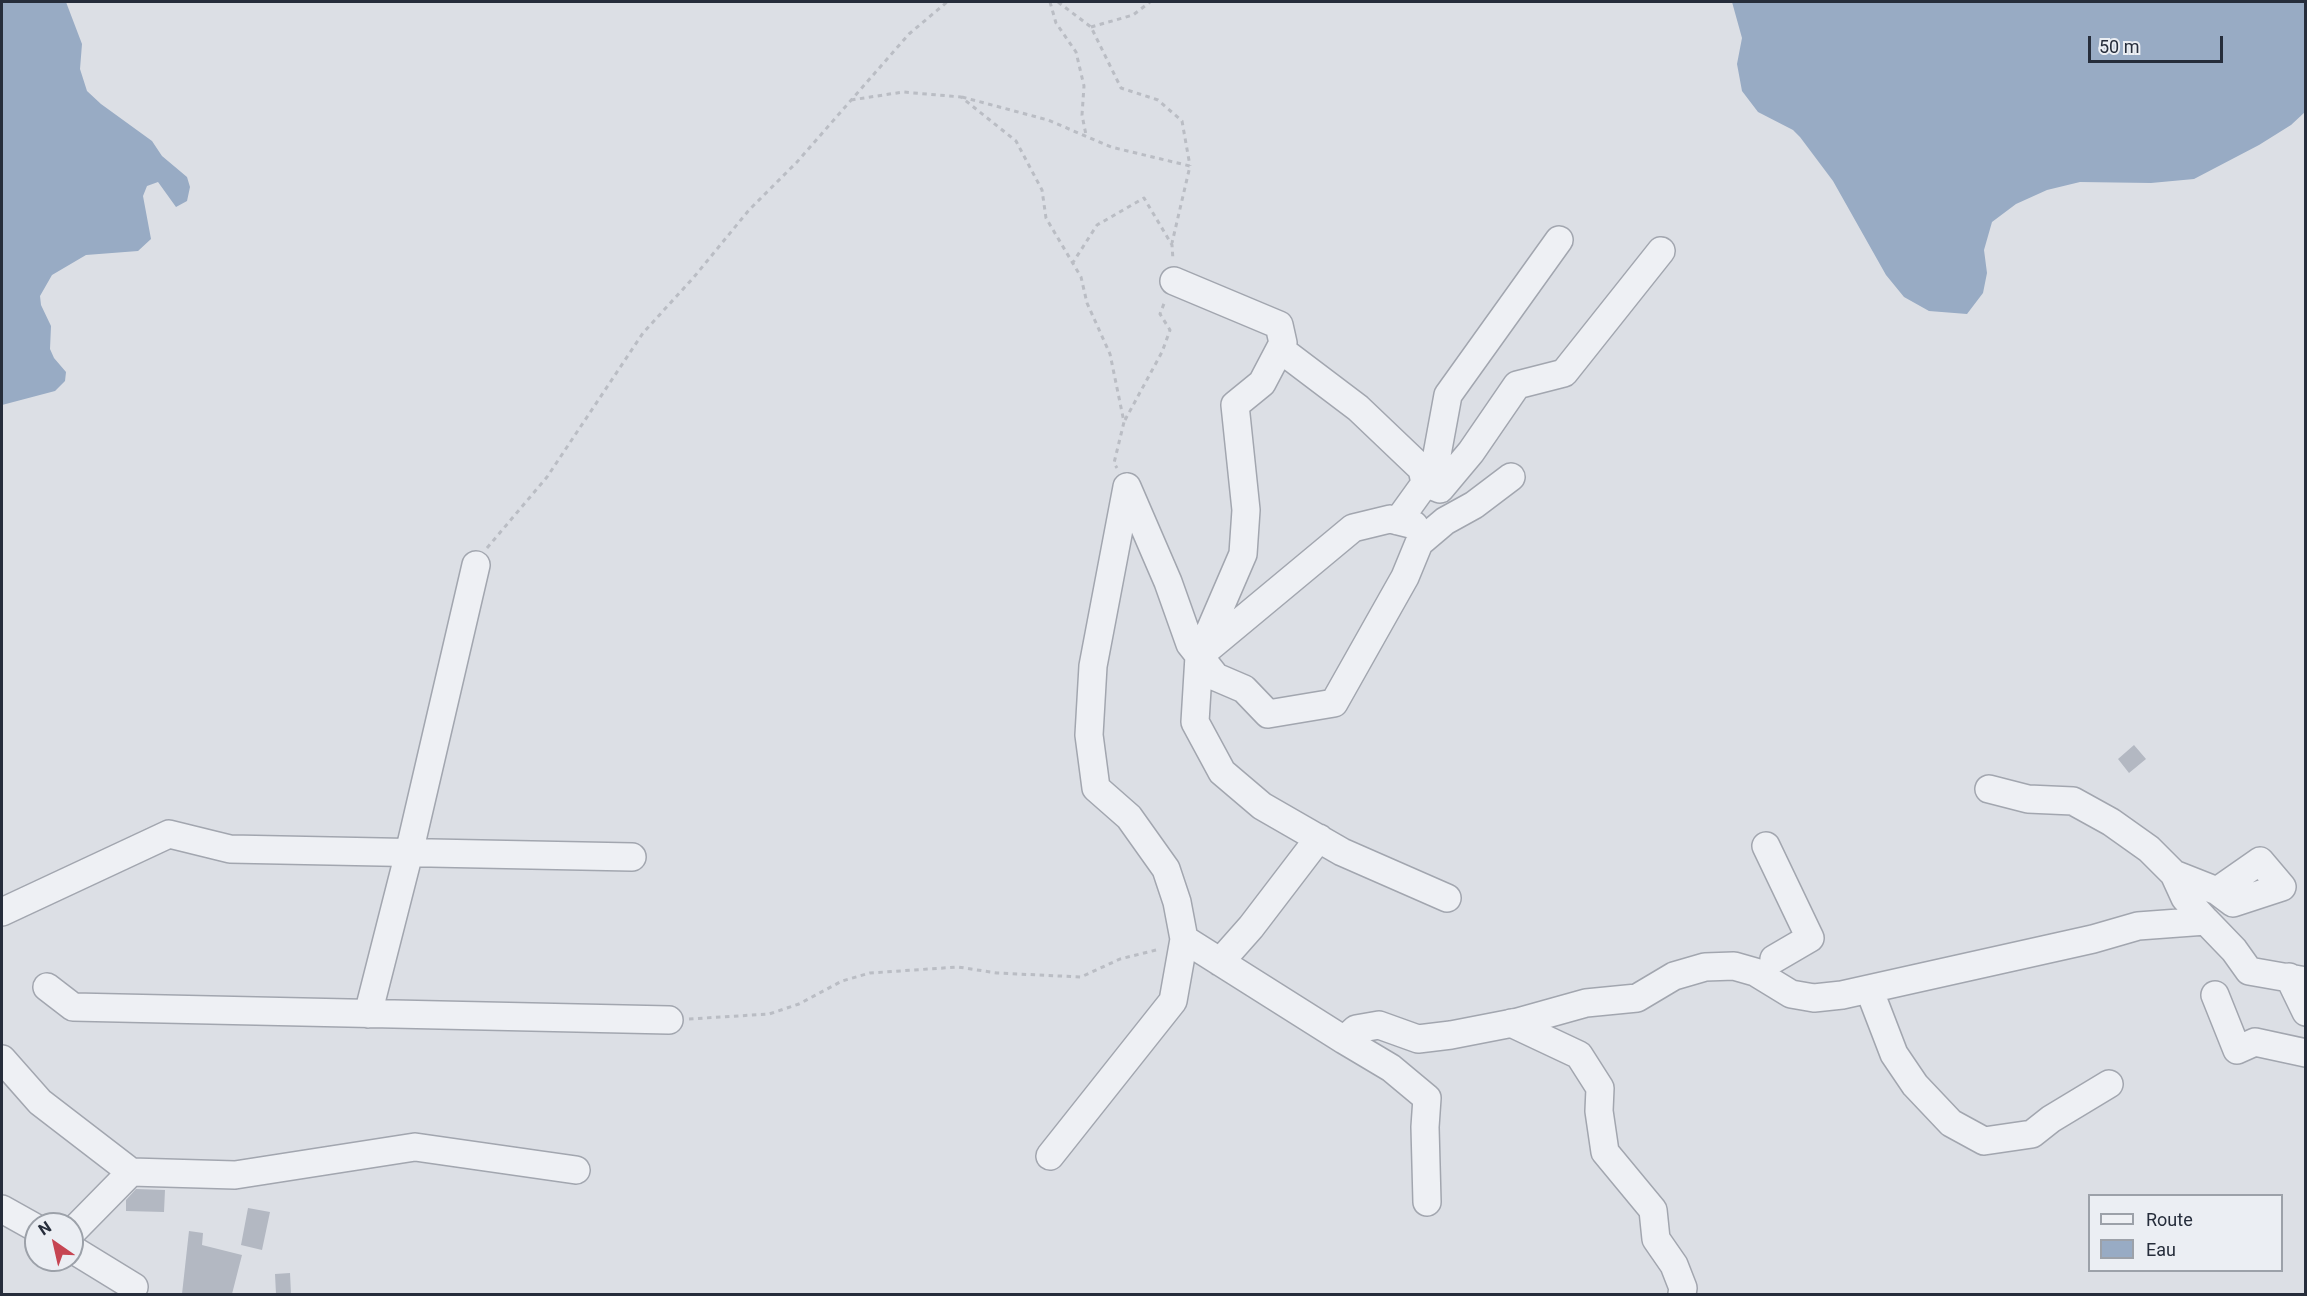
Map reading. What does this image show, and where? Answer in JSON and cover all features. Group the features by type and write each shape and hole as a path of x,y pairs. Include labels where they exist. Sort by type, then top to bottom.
{"street":[{"path":"1398,521 1434,471 1448,395 1559,240"},
{"path":"1425,483 1440,489 1471,452 1517,385 1564,373 1661,251"},
{"path":"1174,281 1279,325 1283,344 1262,383 1235,405 1246,510 1244,554 1199,656 1195,722 1222,772 1262,806 1319,838 1447,897"},
{"path":"1280,349 1358,408 1422,469 1425,483"},
{"path":"1127,487 1164,572 1190,644 1216,678 1244,689 1268,714 1334,703 1405,578 1419,543 1511,477"},
{"path":"1050,1156 1173,1001 1184,939 1177,902 1166,869 1129,817 1096,788 1089,735 1093,666 1127,487"},
{"path":"1199,656 1353,528 1390,519 1435,530"},
{"path":"368,1014 409,853 476,565"},
{"path":"1989,789 2028,799 2073,801 2150,849 2174,874 2185,898 2235,950 2249,971 2297,979 2306,1012"},
{"path":"2,912 170,834 230,849 632,857"},
{"path":"1220,962 1251,927 1319,838"},
{"path":"1766,846 1810,938 1774,958"},
{"path":"2174,874 2217,891"},
{"path":"1344,1040 1356,1029 1378,1025 1418,1039 1511,1023 1586,1003 1637,998 1674,976 1705,967 1734,966 1755,972 1791,994 1814,998 1832,996 2093,939 2138,926 2206,921"},
{"path":"1184,939 1391,1068 1427,1098 1427,1202"},
{"path":"1734,966 1757,953 1774,958 1794,978 1832,996"},
{"path":"47,987 73,1007 669,1020"},
{"path":"1869,989 1894,1054 1915,1085 1951,1123 1984,1141 2032,1134 2051,1119 2109,1084"},
{"path":"2215,995 2237,1050 2255,1042 2306,1053"},
{"path":"1511,1023 1579,1055 1600,1088 1599,1111 1605,1152 1653,1210 1656,1239 1674,1265 1683,1288 1682,1294"},
{"path":"2,1059 40,1102 131,1172 235,1175 415,1147 576,1170"},
{"path":"84,1220 131,1172"},
{"path":"2,1209 24,1221"},
{"path":"84,1256 134,1287"}],"path":[{"path":"476,565 497,534 547,477 643,333 694,277 749,210 797,162 909,34 947,2"},
{"path":"1050,2 1056,22 1076,52 1084,86 1082,115 1086,135"},
{"path":"1058,2 1091,27 1121,88 1158,100 1182,121 1190,166 1172,245 1174,281 1160,314 1170,330 1162,352 1124,422 1114,463 1127,487"},
{"path":"1091,27 1133,15 1150,2"},
{"path":"850,100 903,92 961,97 1048,120 1110,147 1190,166"},
{"path":"961,97 1016,141 1042,190 1046,218 1081,277 1087,303 1110,354 1124,422"},
{"path":"1072,264 1097,225 1144,198 1172,245"},
{"path":"669,1020 769,1014 798,1004 842,981 870,973 958,967 997,973 1081,977 1120,959 1143,955 1184,939"}],"water":[{"path":"2,2 66,2 82,44 80,69 87,91 152,141 162,156 187,177 190,187 187,201 176,207 158,182 147,186 143,196 151,239 138,251 86,255 52,275 40,296 41,305 51,326 50,349 54,358 66,372 65,381 55,391 2,405"},
{"path":"1732,2 2305,2 2305,112 2291,125 2259,145 2194,179 2151,183 2080,182 2047,190 2016,204 1992,222 1984,250 1987,273 1983,293 1967,314 1929,311 1904,297 1886,275 1833,181 1800,137 1793,130 1758,112 1742,91 1737,64 1742,38"}],"building":[{"path":"2134,745 2146,759 2129,773 2118,759"},
{"path":"136,1189 165,1190 164,1212 126,1211 126,1200"},
{"path":"248,1208 270,1212 262,1250 241,1245"},
{"path":"189,1231 203,1233 202,1245 242,1255 232,1294 182,1294"},
{"path":"290,1273 291,1294 276,1294 275,1274"}]}
